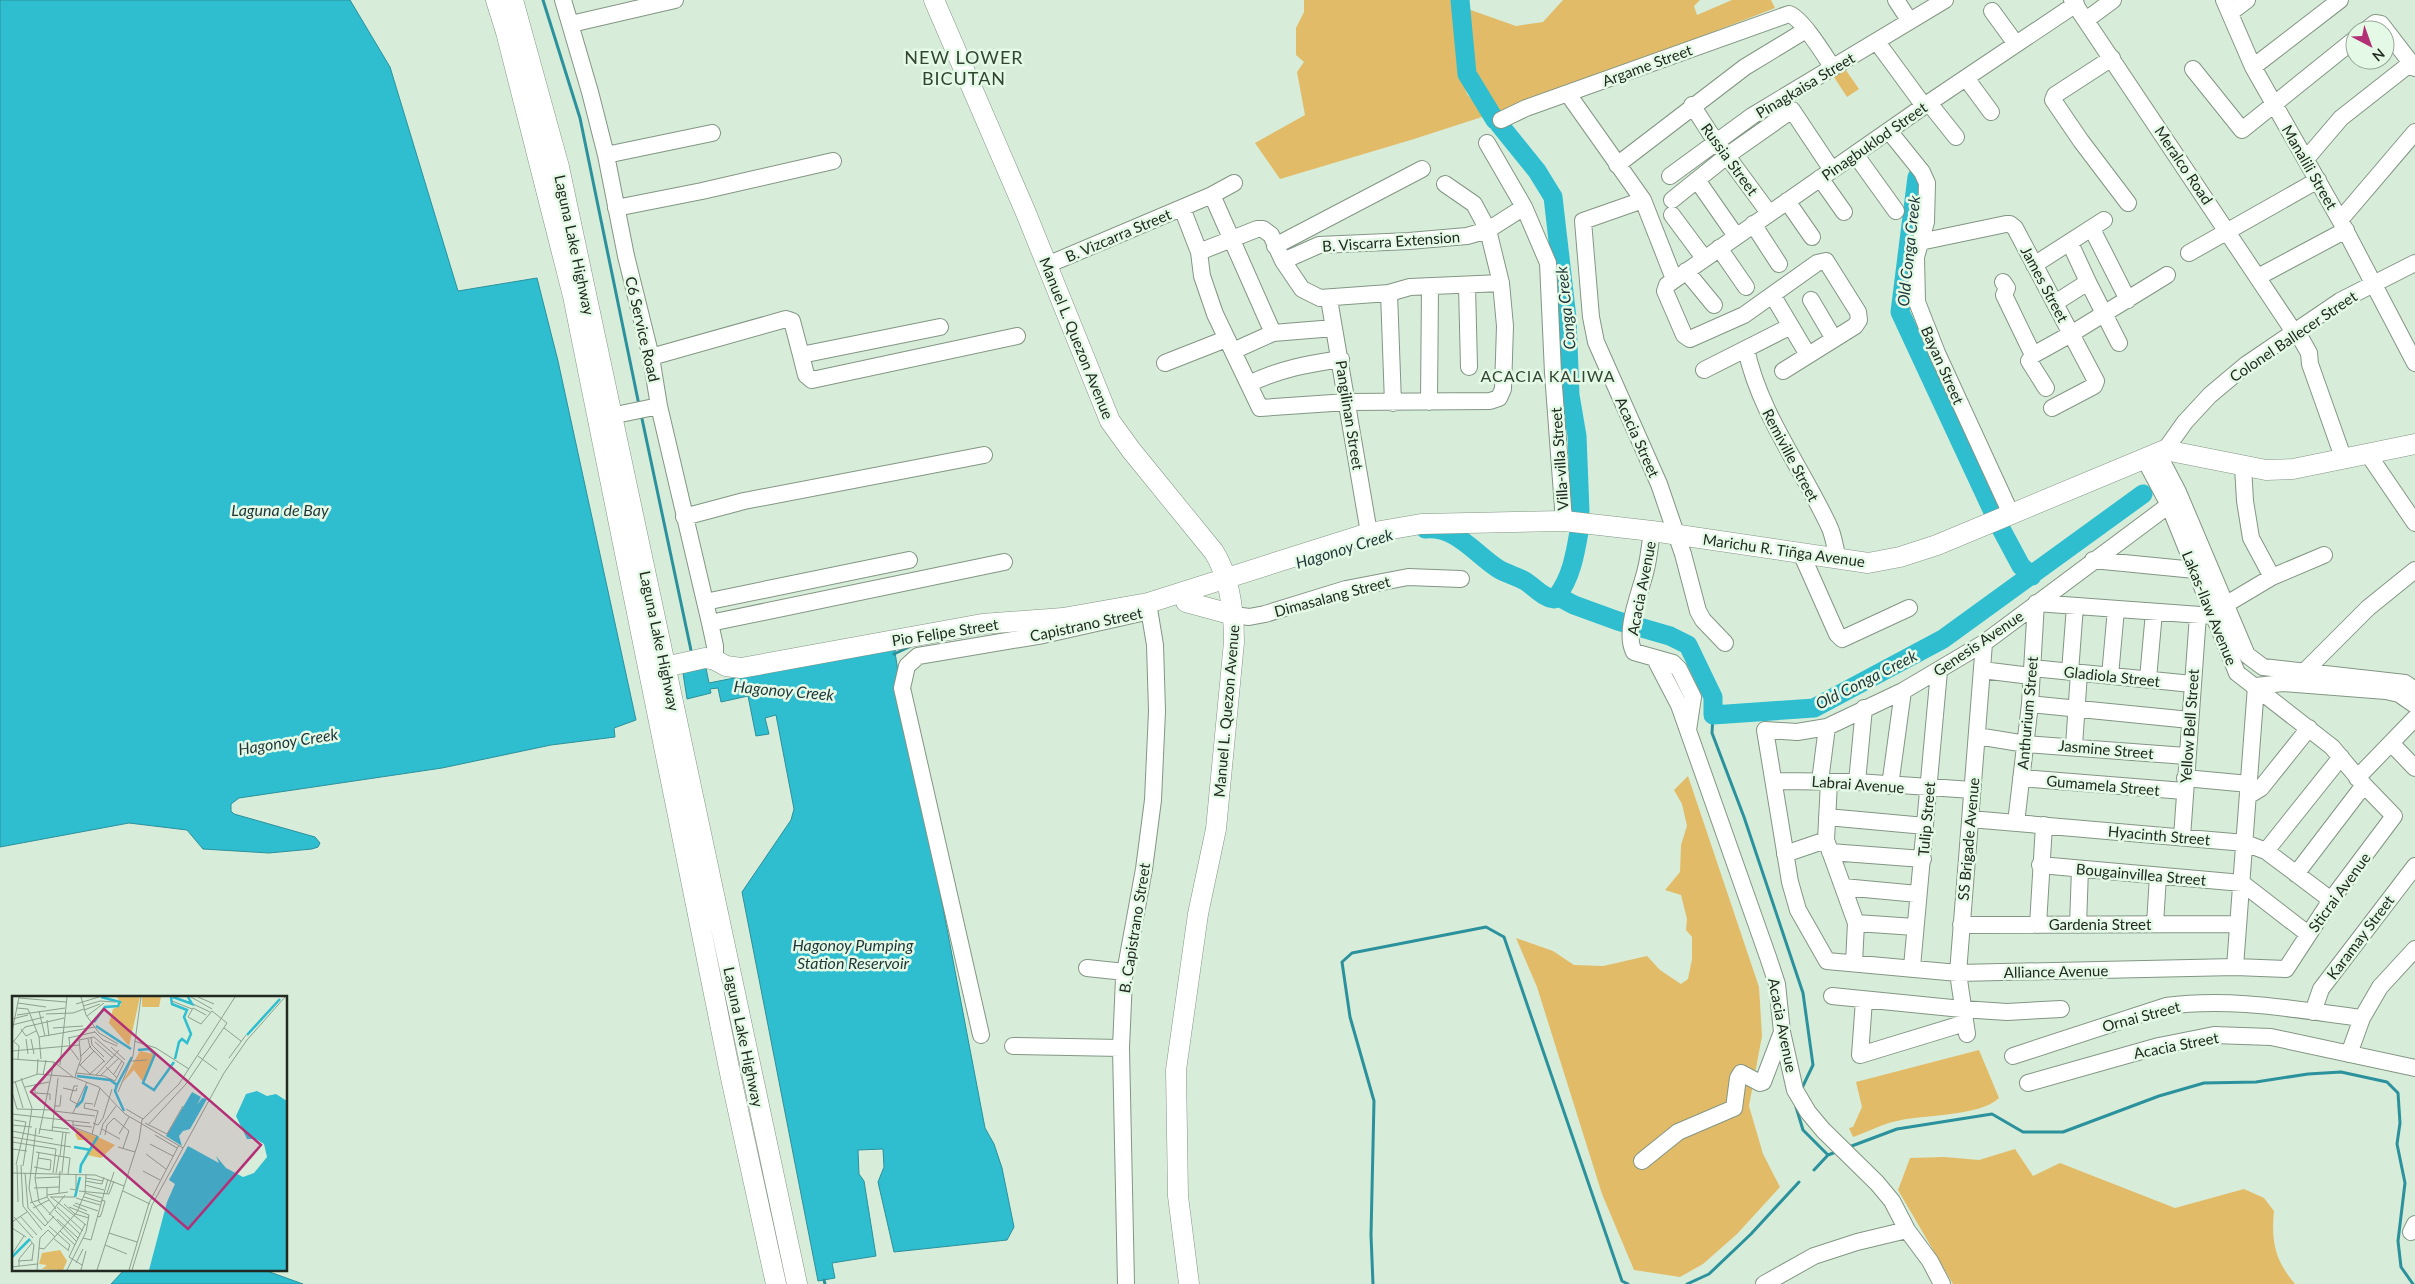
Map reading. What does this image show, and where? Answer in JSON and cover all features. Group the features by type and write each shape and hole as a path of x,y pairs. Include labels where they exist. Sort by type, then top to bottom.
{"main road":[{"name":"Laguna Lake Highway","path":"496,0 506,32 573,296 611,415 672,665 797,1284"},
{"name":"Laguna Lake Highway","path":"513,0 559,168 611,415 731,1078 776,1284"},
{"name":"Manuel L. Quezon Avenue","path":"934,0 1047,265 1110,421 1218,559 1230,596 1234,642 1216,829 1198,914 1177,1062 1178,1196 1189,1284"},
{"path":"2156,454 2266,470 2293,469 2415,444"},
{"name":"Marichu R. Tiñga Avenue","path":"1230,596 1256,570 1369,533 1421,524 1564,521 1652,531 1868,563 1900,557 1957,538 2156,454"},
{"path":"1218,559 1228,566 1256,570"},
{"path":"1186,602 1230,596"},
{"name":"Pio Felipe Street","path":"672,665 710,659 726,666 741,668 984,634 1063,618 1230,596"}],"street":[{"name":"C6 Service Road","path":"563,0 606,155 616,208 651,357 656,407 715,646 710,659"},
{"path":"571,24 675,0"},
{"path":"1896,0 1909,20"},
{"name":"Pinagkaisa Street","path":"1670,176 1752,116 1944,0"},
{"path":"2086,20 2113,0"},
{"path":"2228,6 2247,0"},
{"path":"2253,67 2340,0"},
{"name":"Meralco Road","path":"2074,2 2227,229 2293,332 2309,353 2310,364 2344,460"},
{"name":"Pinagbuklod Street","path":"1680,275 2074,2"},
{"name":"Manalili Street","path":"2228,6 2253,67 2343,225 2415,364"},
{"path":"1992,11 2016,44"},
{"name":"Argame Street","path":"1501,120 1526,108 1789,14 1794,16 1806,30"},
{"path":"1617,165 1692,105 1744,67 1806,30 1834,68"},
{"path":"1876,42 1956,138"},
{"path":"2306,159 2341,118 2413,66 2395,43"},
{"path":"2193,69 2242,130 2345,47"},
{"path":"2112,58 2055,95 2053,100 2128,203"},
{"path":"1966,78 1991,112"},
{"path":"1568,94 1643,200 1680,275 1714,305"},
{"name":"Russia Street","path":"1692,105 1769,213"},
{"path":"1704,258 1672,207 1697,180 1728,155 1792,110 1844,212"},
{"name":"Bayan Street","path":"1889,130 1922,172 1927,183 1926,222 1916,257 1917,302 1937,353 2011,514"},
{"path":"2258,278 2343,225 2415,132"},
{"path":"606,155 712,133"},
{"name":"Villa-villa Street","path":"1488,142 1524,207 1548,263 1553,373 1564,521"},
{"path":"1855,154 1896,211"},
{"path":"616,208 702,191 833,161"},
{"path":"1275,246 1422,169"},
{"path":"1697,180 1736,236"},
{"path":"2189,252 2227,229 2318,180"},
{"path":"1182,208 1212,196 1234,183"},
{"path":"1348,402 1490,401 1500,398 1503,390 1505,326 1501,283 1488,230 1474,204 1445,184"},
{"path":"1212,196 1273,333"},
{"name":"Acacia Street","path":"1643,200 1583,221 1591,317 1596,342 1659,484 1676,535"},
{"path":"1787,201 1812,237"},
{"name":"B. Viscarra Extension","path":"1283,261 1319,245 1448,238 1488,230 1524,207"},
{"name":"B. Vizcarra Street","path":"1047,265 1182,208 1199,252 1202,276 1215,314 1260,408 1348,402"},
{"path":"1754,224 1779,264"},
{"name":"James Street","path":"1920,242 2010,224 2015,228 2094,376 2095,384 2052,408"},
{"path":"2034,265 2098,224 2128,300"},
{"path":"1199,252 1257,229 1263,230 1271,235 1283,261 1302,289 1312,296 1329,298 1389,292 1410,287 1467,286 1501,283"},
{"path":"2070,243 2103,314 2119,343"},
{"path":"1718,248 1746,287"},
{"path":"1680,275 1667,285 1665,291 1684,335 1688,339 1738,318 1773,296 1817,263 1826,261 1860,317 1855,326 1783,371"},
{"name":"Colonel Ballecer Street","path":"2156,454 2210,395 2247,364 2340,301 2415,263"},
{"path":"2046,388 2029,361 2033,354 2071,334 2167,276"},
{"path":"2003,282 2007,288 2004,295 2033,354"},
{"path":"2055,303 2088,282"},
{"path":"1467,286 1469,368"},
{"path":"1429,402 1430,287"},
{"path":"1389,292 1393,403"},
{"path":"1773,296 1808,355"},
{"name":"Pangilinan Street","path":"1329,298 1341,359 1369,533"},
{"path":"1811,300 1834,338"},
{"path":"651,357 786,318 792,321 806,375 812,380 1016,336"},
{"path":"1704,370 1791,326"},
{"path":"801,355 940,327"},
{"path":"1165,363 1273,333 1334,328"},
{"name":"Remiville Street","path":"1746,348 1751,372 1764,405 1830,528 1838,559"},
{"path":"1249,384 1270,373 1301,365 1341,359"},
{"path":"611,415 656,407"},
{"path":"684,517 744,500 984,454"},
{"path":"2156,454 2178,492 2212,612 2248,655 2263,667 2405,683 2415,690"},
{"name":"Lakas-Ilaw Avenue","path":"2156,454 2168,505 2237,673 2332,747 2360,781 2394,816"},
{"path":"2368,454 2415,523"},
{"path":"2243,466 2245,501 2251,538 2272,577"},
{"name":"Genesis Avenue","path":"1774,781 1765,730 1797,732 1827,727 1864,708 1904,691 1984,643 2168,505"},
{"name":"Acacia Avenue","path":"1652,531 1646,570 1635,610 1630,640 1634,652 1673,663 1693,697 1688,730 1777,984 1782,1032 1795,1090 1808,1112 1823,1130 1877,1183 1892,1201 1908,1230 1930,1261 1942,1284"},
{"path":"1676,535 1698,612 1725,643"},
{"path":"1801,553 1837,634 1842,639 1909,608"},
{"path":"2036,603 2154,612 2212,612 2272,577 2324,555"},
{"path":"704,602 909,560"},
{"path":"2093,560 2195,570"},
{"path":"710,623 1004,562"},
{"path":"2304,672 2368,608 2415,570"},
{"name":"Dimasalang Street","path":"1230,596 1249,617 1265,614 1346,589 1408,577 1460,579"},
{"name":"Capistrano Street","path":"1149,607 1186,602"},
{"name":"Anthurium Street","path":"2016,823 2030,704 2036,603"},
{"path":"2074,746 2076,710 2075,606"},
{"name":"B. Capistrano Street","path":"1126,1284 1121,1048 1125,972 1144,870 1153,800 1157,711 1156,645 1149,607"},
{"path":"2110,676 2116,609"},
{"path":"2148,679 2154,612"},
{"name":"Yellow Bell Street","path":"2182,837 2192,684 2212,612"},
{"path":"981,1035 902,688 907,666 918,656 984,634"},
{"name":"SS Brigade Avenue","path":"1965,1022 1958,973 1984,643"},
{"name":"Gladiola Street","path":"1982,670 2075,672 2192,684"},
{"name":"Tulip Street","path":"1912,968 1939,671"},
{"path":"2235,967 2256,686 2283,682 2386,691 2399,694 2415,705"},
{"path":"1890,786 1904,691"},
{"path":"2030,704 2190,720"},
{"path":"1857,782 1864,708"},
{"path":"2296,874 2360,781 2391,743 2415,718"},
{"path":"1827,727 1825,781 1828,846 1856,923 1854,963"},
{"path":"2249,790 2261,788 2309,728"},
{"name":"Jasmine Street","path":"1976,736 2026,744 2074,746 2186,756"},
{"path":"2391,743 2415,768"},
{"path":"2266,851 2341,757"},
{"name":"Gumamela Street","path":"2021,778 2185,785 2249,790"},
{"path":"1774,781 1785,854 1828,846 1923,859"},
{"name":"Labrai Avenue","path":"1774,781 1857,782 1929,789 1972,790"},
{"name":"Sticrai Avenue","path":"2286,968 2331,900 2394,816"},
{"path":"1827,817 1926,826"},
{"name":"Hyacinth Street","path":"1970,819 2245,843 2266,851 2331,900"},
{"path":"2038,924 2040,865 2044,825"},
{"name":"Alliance Avenue","path":"1785,854 1798,910 1827,960 1958,973 2235,967 2286,968"},
{"name":"Bougainvillea Street","path":"2040,865 2242,883"},
{"name":"Karamay Street","path":"2313,1012 2320,989 2415,866"},
{"path":"2078,924 2080,869"},
{"path":"2155,924 2158,876"},
{"path":"2242,883 2308,934"},
{"path":"1843,887 1918,894"},
{"path":"1856,923 1915,927"},
{"name":"Gardenia Street","path":"1961,925 2238,924"},
{"path":"2349,1054 2362,1018 2380,987 2415,949"},
{"path":"1087,968 1125,972"},
{"path":"1832,996 1864,1000 1965,1022"},
{"path":"1864,1000 1860,1055 1965,1022 2008,1012 2061,1009"},
{"name":"Ornai Street","path":"2013,1056 2173,1005 2224,1002 2362,1018"},
{"path":"1642,1161 1678,1132 1734,1108 1740,1073 1760,1084 1763,1082 1782,1032"},
{"name":"Acacia Street","path":"2028,1083 2159,1046 2214,1035 2271,1037 2415,1068"},
{"path":"1013,1046 1121,1048"},
{"path":"1764,1284 1814,1256 1857,1242 1908,1230"}],"shaded area":[{"path":"1304,0 1456,0 1460,74 1467,94 1485,116 1280,179 1255,143 1305,115 1297,72 1304,62 1296,55 1296,28 1304,12"},
{"path":"1563,0 1700,0 1694,6 1697,15 1732,0 1771,0 1775,8 1496,116 1469,74 1465,8 1516,26 1543,22"},
{"path":"1843,66 1859,89 1847,97 1832,74"},
{"path":"1688,776 1759,987 1762,1036 1749,1106 1763,1154 1780,1187 1737,1234 1703,1264 1680,1277 1634,1270 1602,1194 1537,987 1516,938 1553,951 1574,965 1603,966 1647,956 1660,970 1681,984 1688,979 1692,959 1692,937 1686,930 1687,919 1681,895 1665,890 1680,872 1681,845 1687,826 1682,804 1674,790"},
{"path":"1979,1050 1999,1098 1978,1109 1897,1121 1853,1137 1849,1128 1853,1127 1862,1107 1856,1082"},
{"path":"2015,1149 2033,1176 2060,1163 2175,1208 2244,1189 2264,1198 2274,1211 2273,1232 2279,1259 2295,1284 1953,1284 1898,1190 1910,1158 1944,1157 1979,1160"}],"water":[{"name":"Laguna de Bay","path":"0,0 350,0 390,67 458,291 537,278 558,361 636,720 614,728 615,737 551,745 442,768 239,798 231,804 231,811 234,814 315,837 320,843 318,847 312,849 269,853 203,849 187,830 129,823 0,847"},
{"name":"Hagonoy Pumping Station Reservoir","path":"896,646 898,672 985,1128 994,1144 1002,1168 1014,1227 1007,1240 894,1252 878,1182 884,1167 883,1149 858,1150 859,1174 864,1181 876,1256 832,1263 835,1278 818,1281 742,892 791,820 794,809 776,715 765,718 769,734 756,736 748,696 721,702 718,688 710,689 711,693 687,699 683,673 706,668 709,683"},
{"path":"122,1272 270,1272 303,1284 111,1284"}],"waterway":[{"path":"543,0 580,118 639,405"},
{"name":"Conga Creek","path":"1460,0 1467,74 1495,120"},
{"name":"Conga Creek","path":"1499,124 1537,171 1553,197 1567,318 1570,395 1577,436 1580,511"},
{"name":"Old Conga Creek","path":"1917,177 1900,312 1994,514"},
{"path":"641,414 692,655"},
{"name":"Old Conga Creek","path":"1557,596 1574,605 1618,621 1670,636 1688,645 1713,697 1713,715 1814,708 1943,639 2143,494"},
{"name":"Old Conga Creek","path":"1999,525 2021,566 2032,576"},
{"name":"Hagonoy Creek","path":"1425,529 1436,529 1455,536 1500,570 1525,581 1546,596 1554,599 1557,596"},
{"path":"1557,596 1569,574 1579,532"},
{"name":"Hagonoy Creek","path":"894,654 909,647"},
{"path":"1713,715 1712,733 1744,817 1803,993 1813,1065 1801,1090"},
{"path":"1373,1284 1371,1235 1374,1101 1350,1017 1342,962 1352,953 1486,927 1504,937 1622,1281 1628,1284"},
{"path":"1849,1147 1897,1129 1992,1114 2023,1132 2063,1132 2159,1096 2204,1083 2256,1082 2308,1074 2341,1072 2387,1082 2398,1093 2400,1123 2397,1144 2405,1183 2398,1241 2401,1267 2413,1284"},
{"path":"1796,1107 1803,1130 1828,1155 1836,1152"},
{"path":"1814,1170 1828,1155"},
{"path":"1687,1284 1709,1274 1751,1234 1799,1182"},
{"path":"824,1280 825,1284"}],"district":[{"name":"NEW LOWER BICUTAN","path":"964,67"},
{"name":"ACACIA KALIWA","path":"1548,375"}]}
